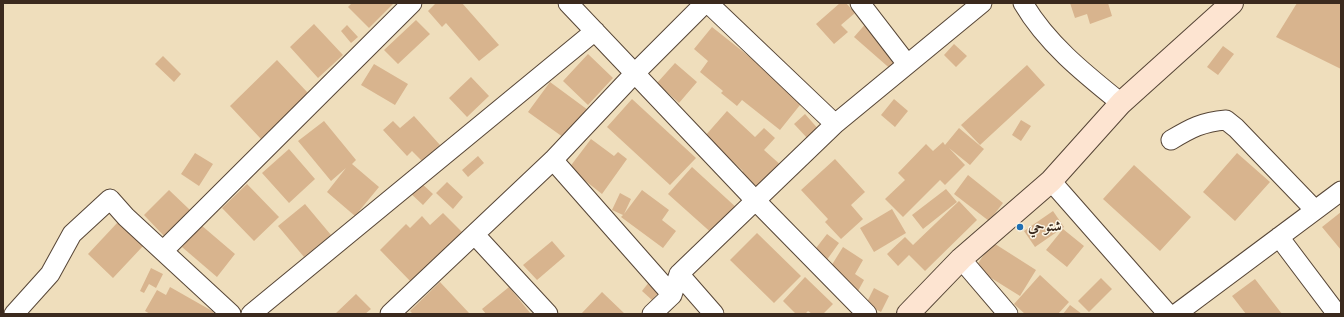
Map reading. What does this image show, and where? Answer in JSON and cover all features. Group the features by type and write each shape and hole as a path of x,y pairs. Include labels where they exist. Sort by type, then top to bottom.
{"street":[{"path":"163,251 412,3"},
{"path":"568,3 755,200 867,314"},
{"path":"390,314 475,236 554,160 635,73 705,3"},
{"path":"708,3 835,124"},
{"path":"860,3 908,64"},
{"path":"652,314 672,295 679,274 835,124 982,3"},
{"path":"1023,3 1033,20 1075,66 1121,103"},
{"path":"908,314 961,259 1052,181 1121,103 1232,3"},
{"path":"251,314 596,31"},
{"path":"1171,140 1194,126 1211,121 1226,120 1236,128 1315,210"},
{"path":"554,160 672,295"},
{"path":"1052,181 1168,314"},
{"path":"1176,314 1341,190"},
{"path":"14,314 50,274 72,234 110,198 126,217 231,314"},
{"path":"475,236 548,314"},
{"path":"1279,237 1337,314"},
{"path":"961,259 1008,314"},
{"path":"679,274 714,314"}],"building":[{"path":"352,3 394,3 369,28 348,7"},
{"path":"436,3 462,3 499,45 479,61 446,23 442,27 428,11"},
{"path":"840,3 846,3 855,13 841,25 848,32 834,44 816,24"},
{"path":"1070,3 1108,3 1112,16 1090,24 1087,14 1075,18"},
{"path":"1297,3 1341,3 1341,69 1276,37"},
{"path":"416,20 430,34 398,64 384,50"},
{"path":"869,20 909,55 894,72 854,37"},
{"path":"314,24 343,55 318,78 290,47"},
{"path":"347,25 358,37 351,43 341,31"},
{"path":"712,27 804,100 780,130 742,100 737,106 721,93 723,91 700,72 708,61 694,49"},
{"path":"954,44 967,56 956,67 944,55"},
{"path":"1223,46 1234,54 1218,75 1207,67"},
{"path":"588,54 613,78 588,105 563,81"},
{"path":"163,56 181,74 174,82 155,64"},
{"path":"277,60 308,93 261,139 230,106"},
{"path":"675,63 697,82 679,103 657,83"},
{"path":"374,64 408,84 395,105 361,85"},
{"path":"1027,65 1045,85 980,145 961,125"},
{"path":"471,77 489,96 467,117 449,98"},
{"path":"550,82 588,110 567,140 528,112"},
{"path":"632,99 696,158 670,185 607,127"},
{"path":"894,99 908,111 895,127 881,115"},
{"path":"727,111 755,137 764,128 775,138 764,150 783,167 762,191 705,136"},
{"path":"805,114 820,131 809,140 794,124"},
{"path":"414,116 440,145 422,161 412,151 407,156 383,130 393,121 400,128"},
{"path":"1021,120 1031,126 1021,141 1012,135"},
{"path":"324,121 356,160 352,164 379,187 355,216 327,192 346,168 331,181 298,141"},
{"path":"959,128 984,149 970,165 949,148 965,165 945,185 940,180 903,217 885,199 905,180 898,173 926,144 933,151 943,142 945,145"},
{"path":"591,139 614,156 618,152 627,159 602,194 569,168"},
{"path":"289,149 315,179 289,203 262,173"},
{"path":"195,153 213,164 199,186 181,174"},
{"path":"1237,153 1270,182 1235,221 1203,192"},
{"path":"478,156 484,163 468,177 462,170"},
{"path":"835,159 865,192 851,205 863,219 841,239 825,222 828,219 801,190"},
{"path":"1134,165 1191,217 1160,251 1103,199"},
{"path":"692,167 738,209 715,236 668,194"},
{"path":"968,175 1003,203 989,221 954,194"},
{"path":"418,180 433,194 423,205 408,191"},
{"path":"447,182 463,197 453,209 436,193"},
{"path":"247,184 279,217 254,241 222,208"},
{"path":"946,189 957,202 923,229 912,215"},
{"path":"169,190 190,210 164,236 144,215"},
{"path":"642,190 669,210 662,220 676,231 663,248 621,217 623,215 612,210 620,193 631,199 624,214"},
{"path":"959,201 977,220 925,271 909,255 898,266 887,254 905,237 913,245"},
{"path":"305,204 331,235 304,257 278,226"},
{"path":"892,209 906,233 874,252 860,228"},
{"path":"1053,211 1064,227 1035,247 1024,231"},
{"path":"1341,212 1341,250 1322,227"},
{"path":"443,213 463,233 412,283 380,250 406,224 410,228 422,216 430,225"},
{"path":"118,222 144,245 113,278 88,254"},
{"path":"201,225 235,254 217,277 182,247"},
{"path":"1063,229 1084,246 1067,267 1046,250"},
{"path":"757,233 801,276 774,303 730,260"},
{"path":"827,234 839,243 826,261 813,252"},
{"path":"552,241 565,256 537,280 523,265"},
{"path":"992,242 1036,270 1020,296 975,268"},
{"path":"843,247 863,260 855,274 864,280 858,291 828,271"},
{"path":"151,268 163,274 156,288 149,284 144,293 140,291"},
{"path":"1040,275 1069,302 1058,314 1025,314 1014,304"},
{"path":"805,277 833,304 823,314 812,314 808,311 805,314 796,314 783,301"},
{"path":"1101,278 1112,289 1089,312 1078,301"},
{"path":"1255,279 1282,314 1246,314 1232,296"},
{"path":"650,281 661,290 652,300 642,291"},
{"path":"440,282 469,313 413,314 410,311"},
{"path":"170,287 214,312 212,314 150,314 145,311 157,290 166,295"},
{"path":"509,287 531,314 486,314 482,309"},
{"path":"874,288 889,296 881,312 866,304"},
{"path":"602,292 625,314 581,314"},
{"path":"356,294 371,309 365,314 335,314"},
{"path":"1070,305 1082,314 1063,314"}],"place":[{"name":"شتوحي","path":"1020,227"}]}
